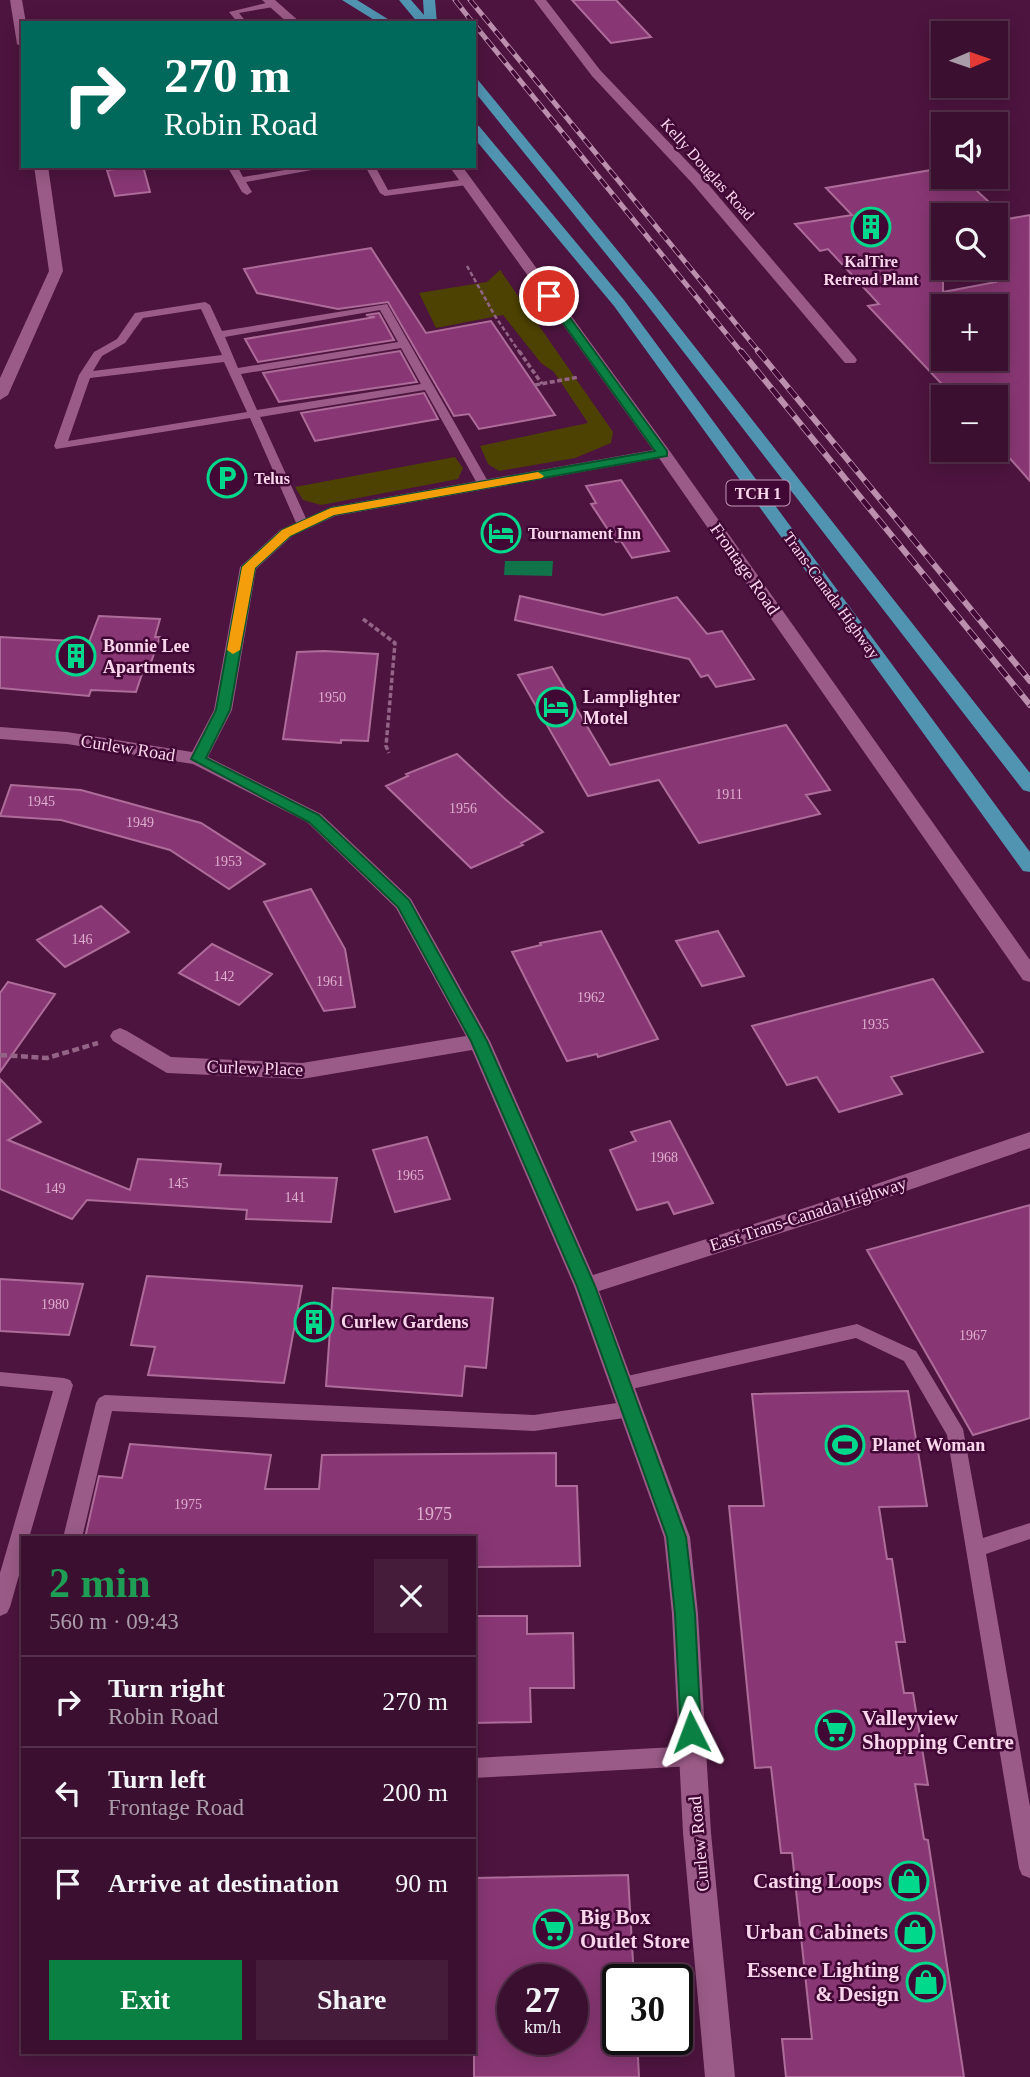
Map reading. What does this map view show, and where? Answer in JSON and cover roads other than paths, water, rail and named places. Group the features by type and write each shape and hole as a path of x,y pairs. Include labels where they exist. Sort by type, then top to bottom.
{"highway":[{"path":"348,0 383,21"},
{"path":"372,0 384,21"},
{"path":"405,0 423,21"},
{"path":"429,0 431,21"},
{"name":"TCH 1","path":"476,85 649,298 1030,786"},
{"name":"Trans-Canada Highway","path":"476,131 619,303 1030,866"}],"street":[{"path":"16,0 21,31"},
{"name":"Kelly Douglas Road","path":"541,0 596,73 696,180 850,360"},
{"path":"269,2 293,21"},
{"path":"0,395 4,376 56,271 41,168"},
{"name":"Frontage Road","path":"456,168 663,453 1030,975"},
{"path":"198,759 223,710 248,567 286,533 331,512 663,453"},
{"name":"Curlew Road","path":"0,733 67,738 198,759 314,818 404,904 479,1041 586,1286 677,1537 685,1614 697,1833 720,2077"},
{"name":"Curlew Place","path":"120,1036 167,1065 302,1071 479,1041"},
{"name":"East Trans-Canada Highway","path":"586,1286 820,1212 1030,1140"}],"lane":[{"path":"241,21 233,12 269,2"},
{"path":"233,168 247,192"},
{"path":"240,180 316,168"},
{"path":"371,168 385,193 467,182"},
{"path":"303,525 254,415 234,372 205,305 139,315 121,341 98,354 85,375 60,446 254,415 427,386"},
{"path":"218,335 383,306 484,485"},
{"path":"234,372 403,344"},
{"path":"85,375 228,358"},
{"path":"72,1536 105,1403 534,1423 857,1331 910,1356 956,1434 1030,1868"},
{"path":"0,1379 64,1385 0,1607"},
{"path":"975,1549 1030,1531"},
{"path":"476,1768 692,1756"}],"railway":[{"path":"455,0 471,21"},
{"path":"470,0 760,353"},
{"path":"476,26 742,353"},
{"path":"741,351 1030,705"},
{"path":"758,351 1030,681"}],"place":[{"name":"KalTire Retread Plant","path":"871,227"},
{"name":"Telus","path":"227,478"},
{"name":"Tournament Inn","path":"501,533"},
{"name":"Bonnie Lee Apartments","path":"76,656"},
{"name":"Lamplighter Motel","path":"556,707"},
{"name":"Curlew Gardens","path":"314,1322"},
{"name":"Planet Woman","path":"845,1445"},
{"name":"Valleyview Shopping Centre","path":"835,1730"},
{"name":"Casting Loops","path":"909,1881"},
{"name":"Big Box Outlet Store","path":"553,1929"},
{"name":"Urban Cabinets","path":"915,1932"},
{"name":"Essence Lighting & Design","path":"926,1982"}]}
